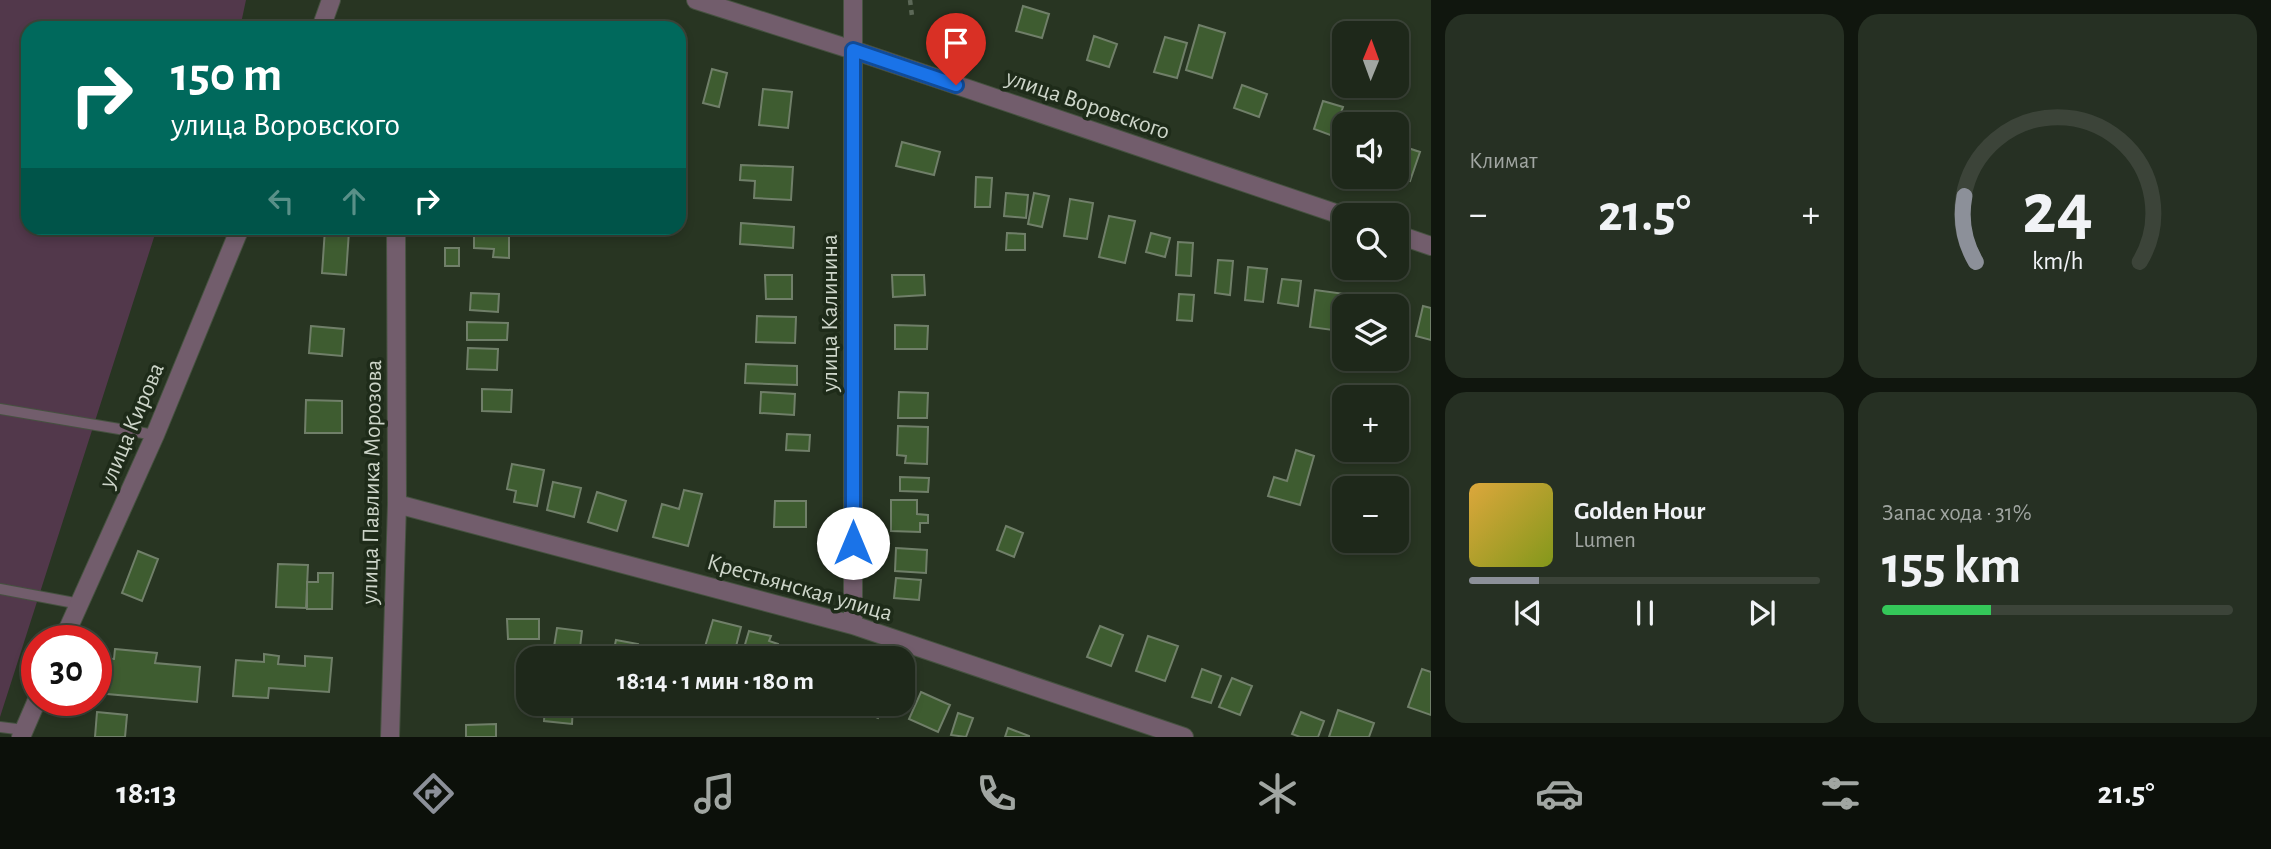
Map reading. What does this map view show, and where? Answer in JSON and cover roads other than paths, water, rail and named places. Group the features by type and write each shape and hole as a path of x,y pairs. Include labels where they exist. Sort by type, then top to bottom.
{"street":[{"path":"324,21 331,0"},
{"name":"улица Воровского","path":"695,0 853,50 1332,212"},
{"name":"улица Калинина","path":"853,0 853,625"},
{"name":"улица Кирова","path":"71,625 155,435 237,235"},
{"name":"улица Павлика Морозова","path":"390,737 397,504 396,235"},
{"path":"1409,238 1431,246"},
{"name":"Крестьянская улица","path":"397,504 853,625 1184,737"},
{"path":"24,734 31,716"}],"lane":[{"path":"0,409 155,435"},
{"path":"0,589 80,604"},
{"path":"0,727 24,734"}]}
